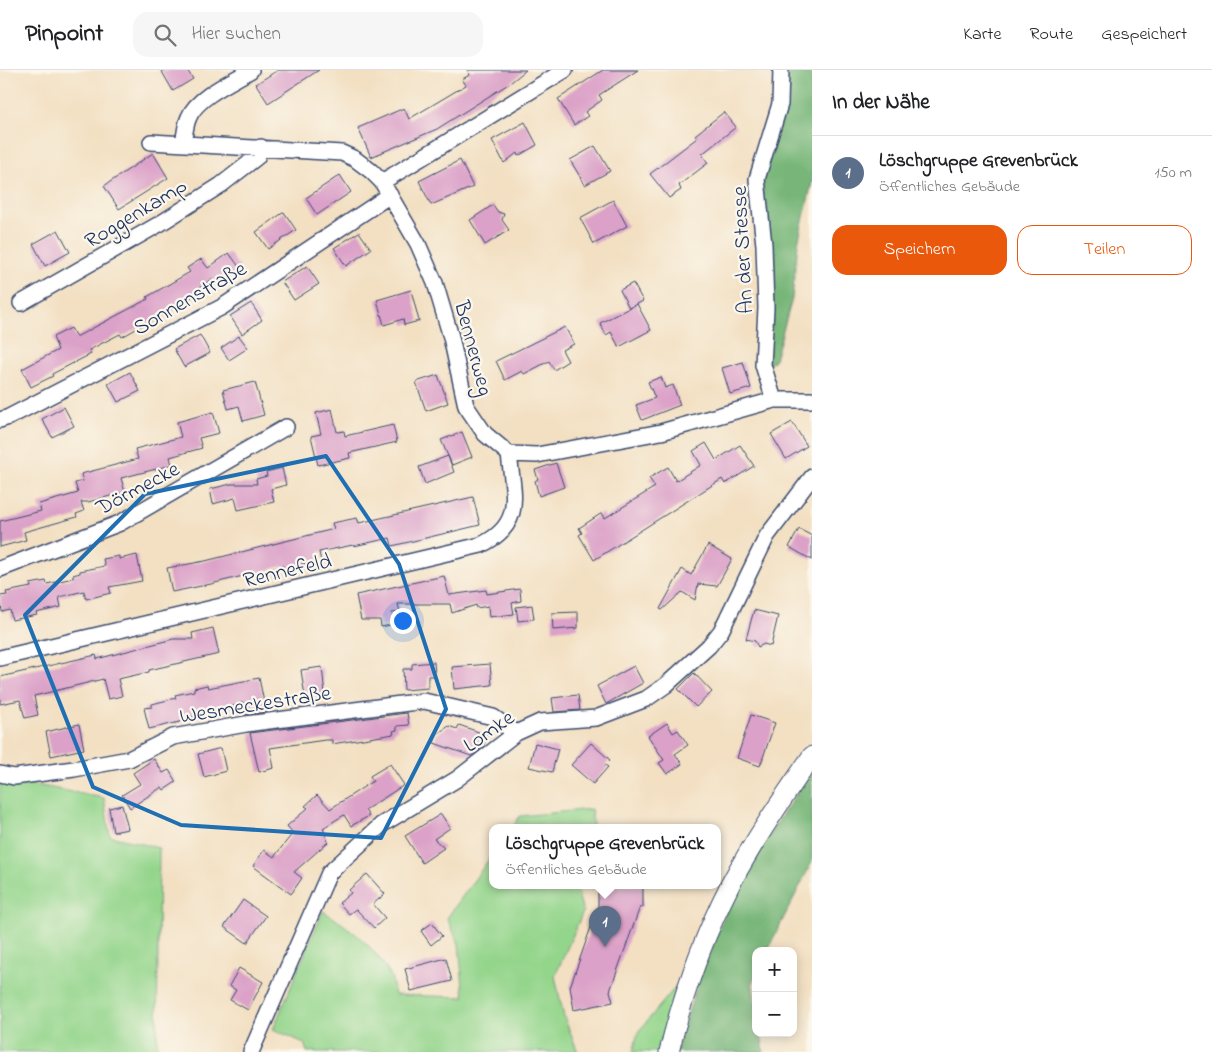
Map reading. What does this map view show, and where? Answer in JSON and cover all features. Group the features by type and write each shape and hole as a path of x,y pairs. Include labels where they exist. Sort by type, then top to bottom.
{"street":[{"path":"183,144 188,118 194,108 202,100 251,70"},
{"name":"Sonnenstraße","path":"0,420 222,307 386,188 565,70"},
{"name":"An der Stesse","path":"774,400 762,364 766,308 764,245 757,180 780,104 781,70"},
{"name":"Bennerweg","path":"151,142 342,153 355,159 371,171 386,188 418,244 435,283 451,337 466,406 485,434 509,454"},
{"name":"Roggenkamp","path":"21,303 161,223 221,185 256,157 261,147"},
{"path":"509,454 537,455 661,432 774,400 812,400"},
{"name":"Dörmecke","path":"0,570 120,523 286,427"},
{"name":"Rennefeld","path":"0,658 481,545 494,539 502,531 514,506 509,454"},
{"name":"Lomke","path":"250,1052 329,872 380,825 456,779 516,733 540,722 596,718 646,699 666,685 709,646 721,631 767,536 812,477"},
{"name":"Wesmeckestraße","path":"0,774 14,777 74,769 129,759 173,737 246,724 424,701 494,717 516,733"},
{"path":"669,1052 678,1015 696,962 723,900 758,838 812,756"}],"highlighted area":[{"path":"326,456 399,564 446,709 381,838 181,825 93,787 25,615 145,494"}],"green space":[{"path":"784,70 812,70 812,182 798,243 792,299 775,359 768,366 762,181"},
{"path":"812,772 812,862 769,947 752,947 752,1037 762,1037 764,1052 676,1052 713,941 739,885"},
{"path":"0,778 104,798 110,836 159,848 157,1052 0,1052"},
{"path":"591,809 593,824 515,824 520,816"},
{"path":"489,859 489,889 577,889 583,912 555,976 564,1017 578,1052 307,1052 304,1043 273,1029 323,911 351,931 376,954 390,975 395,995 464,997 459,944 447,918"},
{"path":"678,984 659,1052 633,1052 638,1032"}],"building":[{"path":"161,70 187,70 193,79 173,91"},
{"path":"278,70 319,70 268,103 256,84"},
{"path":"467,70 526,70 510,83 437,129 371,157 358,128 404,108 409,119 466,85 462,79 470,75"},
{"path":"603,70 638,70 599,95 602,100 585,112 588,116 574,125 558,99"},
{"path":"724,112 736,127 702,154 708,163 679,185 681,190 669,198 650,174 697,138 695,135"},
{"path":"525,122 537,145 518,156 517,153 504,163 492,140"},
{"path":"595,146 610,171 585,185 570,160"},
{"path":"153,153 168,178 119,209 104,186"},
{"path":"460,160 473,187 431,205 419,181"},
{"path":"340,175 351,192 317,215 306,198"},
{"path":"613,200 627,226 594,244 580,218"},
{"path":"493,205 498,212 504,214 502,220 509,230 485,245 470,220"},
{"path":"284,212 296,230 268,249 256,232"},
{"path":"58,230 70,252 45,266 33,244"},
{"path":"359,232 371,249 346,266 334,248"},
{"path":"229,253 240,268 219,283 214,277 190,295 192,297 122,337 120,334 89,350 91,354 31,387 22,369 58,350 53,337 71,328 76,337 148,299 147,297 190,272 187,268 201,259 208,268"},
{"path":"307,266 319,284 294,300 282,282"},
{"path":"633,283 643,301 629,308 620,290"},
{"path":"411,290 419,321 404,325 403,319 384,325 377,300"},
{"path":"251,303 262,320 242,334 230,316"},
{"path":"637,304 651,330 619,347 611,332 606,335 600,323"},
{"path":"565,327 574,344 562,350 568,361 554,370 549,361 524,374 522,371 505,380 496,361"},
{"path":"200,335 210,353 184,367 174,349"},
{"path":"239,336 248,348 229,360 221,348"},
{"path":"743,362 751,388 730,394 722,368"},
{"path":"130,372 140,391 118,402 108,384"},
{"path":"438,375 448,403 426,411 416,382"},
{"path":"661,377 665,388 673,385 680,405 642,420 636,405 655,398 648,382"},
{"path":"255,382 264,415 243,421 239,406 228,409 223,390"},
{"path":"64,407 74,426 52,437 42,419"},
{"path":"332,409 337,432 344,431 345,436 393,425 397,442 349,453 350,458 318,465 311,436 321,434 316,413"},
{"path":"213,412 219,433 199,438 202,448 170,457 172,465 121,478 125,492 88,502 81,502 84,511 76,514 77,517 24,532 26,540 0,547 0,521 41,511 39,504 78,493 75,483 83,481 81,474 138,459 135,449 181,437 177,422"},
{"path":"792,422 807,446 786,459 771,434"},
{"path":"462,432 472,457 452,465 441,440"},
{"path":"706,443 716,460 740,445 754,466 725,484 722,479 594,560 579,535 582,533 579,528 602,513 605,518 655,487 649,478 668,467 676,481 701,465 693,451"},
{"path":"448,456 454,472 425,484 419,467"},
{"path":"556,463 564,487 539,496 535,481 538,479 535,470"},
{"path":"282,468 286,485 271,489 274,502 238,510 235,498 213,504 210,489 231,484 257,484 256,479 267,476 266,472"},
{"path":"473,497 480,525 392,546 390,538 319,552 321,562 308,566 308,563 284,568 283,566 172,592 167,568 205,561 334,529 332,523 357,518 359,523"},
{"path":"799,529 812,536 812,560 789,547"},
{"path":"708,545 732,559 717,586 698,584 695,600 682,592 662,610 660,609 682,569 691,575"},
{"path":"137,555 142,581 109,587 111,593 86,599 84,591 59,597 61,607 36,613 37,615 12,620 10,610 2,612 0,596 7,595 6,592 31,587 30,584 46,581 47,584 73,578 73,575 80,573 80,571 105,566 103,559 119,556 119,559"},
{"path":"444,576 449,595 486,590 487,594 520,589 521,601 512,603 514,614 489,617 488,606 477,608 476,605 452,613 450,604 398,604 400,612 392,613 395,624 381,627 380,620 361,620 356,595"},
{"path":"532,605 534,619 518,621 516,607"},
{"path":"754,610 778,616 771,646 764,644 758,647 755,641 746,639"},
{"path":"578,612 578,628 553,630 552,613"},
{"path":"213,628 219,654 118,679 122,696 108,699 103,679 34,696 38,715 25,718 20,700 0,704 0,677 96,655 97,659 173,639 193,639 192,633"},
{"path":"434,662 435,676 428,676 428,688 404,690 403,669 412,669 412,664"},
{"path":"490,664 492,685 454,689 452,667"},
{"path":"634,666 643,683 606,704 597,686"},
{"path":"322,667 325,694 305,697 301,670"},
{"path":"694,673 712,692 696,707 678,689"},
{"path":"259,678 266,712 246,715 243,702 231,707 203,713 180,722 149,729 144,708 152,707 152,704 176,698 175,695 194,691 194,688 207,685 208,688"},
{"path":"578,695 580,710 554,712 552,698"},
{"path":"407,713 409,725 397,726 397,730 393,731 394,734 332,744 332,740 325,740 270,748 274,768 259,772 250,733"},
{"path":"751,715 775,723 760,766 737,758"},
{"path":"667,723 673,733 678,730 688,745 675,754 682,764 667,774 659,763 664,760 648,736"},
{"path":"79,724 84,749 51,756 46,732"},
{"path":"459,725 487,735 483,747 471,756 434,743 437,734 449,726 457,729"},
{"path":"535,743 558,749 552,772 529,767"},
{"path":"591,743 610,760 605,765 608,767 593,784 571,765"},
{"path":"221,748 226,771 204,777 198,754"},
{"path":"154,759 163,773 169,770 176,782 164,790 162,787 130,808 122,795 140,784 133,773"},
{"path":"390,764 404,785 365,810 369,816 351,826 344,815 323,828 328,842 294,872 302,878 291,894 253,866 264,850 274,857 293,833 287,826 308,808 305,806 317,795 330,809 373,781 370,776"},
{"path":"122,805 128,829 113,832 109,808"},
{"path":"441,814 450,828 434,839 444,848 422,863 405,836"},
{"path":"367,874 385,894 373,904 385,918 374,928 356,909 349,914 339,903 351,893 349,890"},
{"path":"598,889 643,889 643,907 640,907 610,991 613,1002 574,1010 570,987 598,907"},
{"path":"243,900 266,916 247,943 224,927"},
{"path":"432,923 442,936 431,945 421,931"},
{"path":"446,958 452,981 411,991 405,969"},
{"path":"239,968 263,982 248,1010 230,1000 236,990 229,986"}],"place":[{"name":"Löschgruppe Grevenbrück","path":"605,947"}]}
